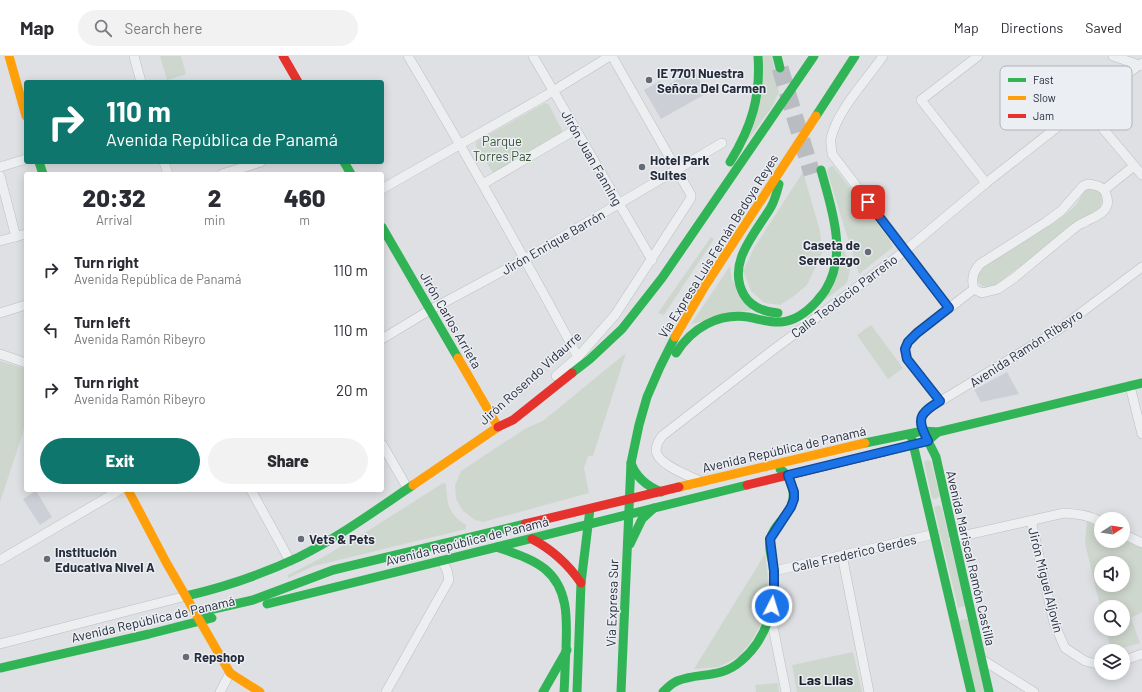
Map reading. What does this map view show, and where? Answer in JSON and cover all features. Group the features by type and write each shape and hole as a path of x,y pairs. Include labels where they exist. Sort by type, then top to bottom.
{"main road":[{"path":"9,56 24,109"},
{"path":"283,56 297,80"},
{"path":"725,169 748,129 756,105 758,88 758,56"},
{"path":"777,56 780,68"},
{"name":"Vía Expresa Luis Fernán Bedoya Reyes","path":"498,427 513,420 590,359 622,330 677,258 814,56"},
{"name":"Vía Expresa Luis Fernán Bedoya Reyes","path":"629,499 631,463 638,426 651,388 664,357 681,326 784,163 855,56"},
{"path":"826,100 858,68"},
{"path":"784,163 775,198 742,254 738,273 741,291 751,304 766,311 777,313 786,312"},
{"path":"638,426 663,383 680,347 693,332 710,322 729,317 745,317 774,322 790,320 806,312 822,294 831,278 837,245 834,218 821,170"},
{"path":"622,330 712,188"},
{"name":"Jirón Carlos Arrieta","path":"384,230 498,427"},
{"path":"805,300 813,291"},
{"name":"Avenida República de Panamá","path":"198,617 253,600 333,570 911,433 923,431 938,432 1142,383"},
{"name":"Jirón Rosendo Vidaurre","path":"186,596 209,591 251,577 290,561 326,541 408,490 498,427"},
{"name":"Avenida Mariscal Ramón Castilla","path":"923,431 936,457 935,534 971,692"},
{"name":"Avenida República de Panamá","path":"0,668 198,617 442,561 913,445 928,441 938,432"},
{"name":"Avenida Mariscal Ramón Castilla","path":"911,433 913,445 936,502 953,538 989,692"},
{"path":"631,463 632,469 642,481 648,486 661,492"},
{"path":"663,692 672,684 682,679 723,671 740,662 752,651 771,617 774,594 774,571 770,539 791,507 794,499 794,492 788,475 773,465"},
{"path":"129,492 166,562 230,673 260,692"},
{"name":"Via Expresa Sur","path":"621,692 629,499"},
{"path":"627,552 642,518 654,508"},
{"path":"577,692 581,583 590,510"},
{"path":"532,539 548,547 557,554 571,569 581,583"},
{"path":"496,547 531,560 545,568 555,578 561,590 567,608 564,692"},
{"path":"953,615 970,611"},
{"path":"544,692 566,651 572,645 579,642"}],"street":[{"path":"134,56 141,80"},
{"path":"408,56 461,144 578,357"},
{"name":"Jirón Juan Fanning","path":"533,56 652,260"},
{"path":"384,188 611,56 677,170"},
{"path":"883,56 846,106 836,125 831,140 832,154 949,308"},
{"path":"978,56 921,100 986,183"},
{"path":"1114,56 1141,64"},
{"name":"Calle Teodocio Parreño","path":"1132,71 1141,64"},
{"path":"483,184 575,130"},
{"name":"Calle Teodocio Parreño","path":"702,482 676,470 661,460 656,451 657,443 662,436 906,250 986,183 1053,130"},
{"path":"1104,130 1142,175"},
{"name":"Jirón Enrique Barrón","path":"384,338 430,310 525,259 722,143"},
{"path":"0,167 24,160"},
{"path":"228,172 254,164"},
{"path":"1104,190 1134,166"},
{"name":"Jirón Rosendo Vidaurre","path":"498,427 578,357 615,315 652,260 691,196 677,170"},
{"path":"0,176 16,237"},
{"path":"1088,184 1097,185 1104,190 1107,197 1107,204 1102,214 1082,223 1072,230 998,290 982,293 974,289 973,276 975,268 980,264 1062,211 1083,186 1088,184"},
{"path":"0,242 24,235"},
{"name":"Avenida Ramón Ribeyro","path":"923,431 920,425 922,416 929,408 1058,330 1142,268"},
{"path":"940,401 907,359 905,349 908,342 917,333 974,289"},
{"path":"0,313 24,306"},
{"path":"0,354 24,362"},
{"path":"1130,386 1142,434"},
{"path":"384,448 408,490"},
{"path":"0,560 117,492"},
{"path":"252,492 290,561"},
{"path":"953,538 1064,513 1090,516 1094,518"},
{"name":"Jirón Miguel Aljovín","path":"1031,520 1054,623 1065,648 1085,661 1094,663"},
{"name":"Calle Frederico Gerdes","path":"774,571 935,534"},
{"path":"1130,537 1142,543"},
{"path":"842,556 869,692"},
{"path":"386,692 449,580 447,570 442,561"},
{"name":"Avenida República de Panamá","path":"0,644 186,596"},
{"path":"771,617 786,692"},
{"path":"1130,658 1142,654"},
{"path":"981,658 1034,692"},
{"path":"220,692 230,673"}],"shaded area":[{"path":"694,70 707,93 661,119 644,90 660,81 664,87"},
{"path":"1007,372 1019,394 981,402 974,390"},
{"path":"37,492 52,517 40,525 23,499"}],"green space":[{"path":"160,56 181,56 186,74 167,80"},
{"path":"761,56 772,56 779,92 772,107 748,140"},
{"name":"Parque Torres Paz","path":"545,103 549,105 562,130 562,134 496,173 493,173 476,146 476,142"},
{"path":"833,166 890,240 893,247 859,274 827,171 829,167"},
{"path":"803,172 820,231 822,253 807,285 780,305 765,303 751,291 743,271 754,248"},
{"path":"1085,189 1097,189 1101,196 1102,201 1099,210 1076,222 995,286 986,287 979,283 976,277 986,265 1066,214 1077,204"},
{"path":"711,237 714,239 664,315 658,313"},
{"path":"842,246 851,265 847,283 822,302"},
{"path":"730,266 732,280 751,310 691,324"},
{"path":"871,325 903,368 888,379 857,335"},
{"path":"626,353 593,456 588,456 584,468 589,493 483,522 475,520 463,511 456,499 455,486 461,471 523,430 544,420"},
{"path":"0,361 24,368 24,429 0,502"},
{"path":"928,460 931,461 940,496 935,499 932,498 924,463"},
{"path":"443,483 446,484 448,502 452,512 455,517 466,525 466,529 314,566 288,578 288,575 366,532"},
{"path":"939,505 942,508 965,606 958,608 934,507"},
{"path":"1087,518 1094,522 1094,548 1130,548 1130,543 1142,548 1142,612 1131,618 1140,643 1130,646 1130,644 1109,644 1108,636 1130,636 1130,600 1099,600 1097,592 1130,592 1130,556 1094,556 1094,581 1085,543"},
{"path":"765,554 768,578 766,602 760,626 751,642 738,657 719,667 694,669"},
{"path":"965,619 969,620 986,692 974,692 959,621"},
{"path":"853,652 862,692 797,692 792,665"},
{"path":"778,683 779,692 756,692 755,685"}],"tunnel":[{"path":"780,68 812,174"}],"traffic: fast":[{"path":"730,162 744,137 753,112 758,85 758,56"},
{"path":"777,56 780,68"},
{"path":"572,373 590,359 622,329 662,278 814,56"},
{"path":"816,116 855,56"},
{"path":"40,164 42,172"},
{"path":"345,164 350,172"},
{"path":"676,353 690,336 707,324 716,320 737,316 773,322 791,320 805,312 823,294 833,275 837,245 833,214 821,170"},
{"path":"778,313 759,308 750,303 744,295 739,283 738,272 740,260 745,249 772,204 779,184"},
{"path":"384,230 458,358"},
{"path":"621,692 631,463 647,397 675,337"},
{"path":"865,443 923,431 938,432 1142,383"},
{"path":"923,431 936,457 989,692"},
{"path":"884,452 928,441 938,432"},
{"path":"911,435 971,692"},
{"path":"631,463 636,473 643,481 661,492"},
{"path":"663,692 671,684 685,678 718,673 733,667 750,652 764,632 772,608 775,583 770,552 770,540 772,533 789,510 793,495 790,481 786,474 780,469"},
{"path":"186,596 244,580 299,557 343,532 413,485"},
{"path":"267,604 747,485"},
{"path":"630,544 642,519 654,508"},
{"path":"577,692 581,583 590,509"},
{"path":"196,613 253,600 333,570 525,524"},
{"path":"497,547 522,556 540,565 553,577 559,586 565,606 566,616 564,692"},
{"path":"0,668 212,618"},
{"path":"543,692 567,650"}],"traffic: slow":[{"path":"9,56 24,109"},
{"path":"675,337 705,286 816,116"},
{"path":"413,485 498,427 458,358"},
{"path":"679,487 865,443"},
{"path":"129,492 166,562 230,673 260,692"}],"traffic: jam":[{"path":"283,56 297,80"},
{"path":"498,427 513,420 572,373"},
{"path":"747,485 884,452"},
{"path":"525,524 679,487"},
{"path":"532,539 560,558 581,583"}],"place":[{"name":"IE 7701 Nuestra Señora Del Carmen","path":"649,80"},
{"name":"Hotel Park Suites","path":"642,167"},
{"name":"Caseta de Serenazgo","path":"868,252"},
{"name":"Vets & Pets","path":"301,539"},
{"name":"Institución Educativa Nivel A","path":"47,559"},
{"name":"Repshop","path":"186,657"}],"district":[{"name":"Las Lilas","path":"826,680"}],"route":[{"path":"772,606 774,594 774,571 770,539 791,507 794,499 794,492 788,475 928,441 920,425 922,416 925,411 940,401 907,359 905,349 908,342 917,333 949,308 868,202"}]}
